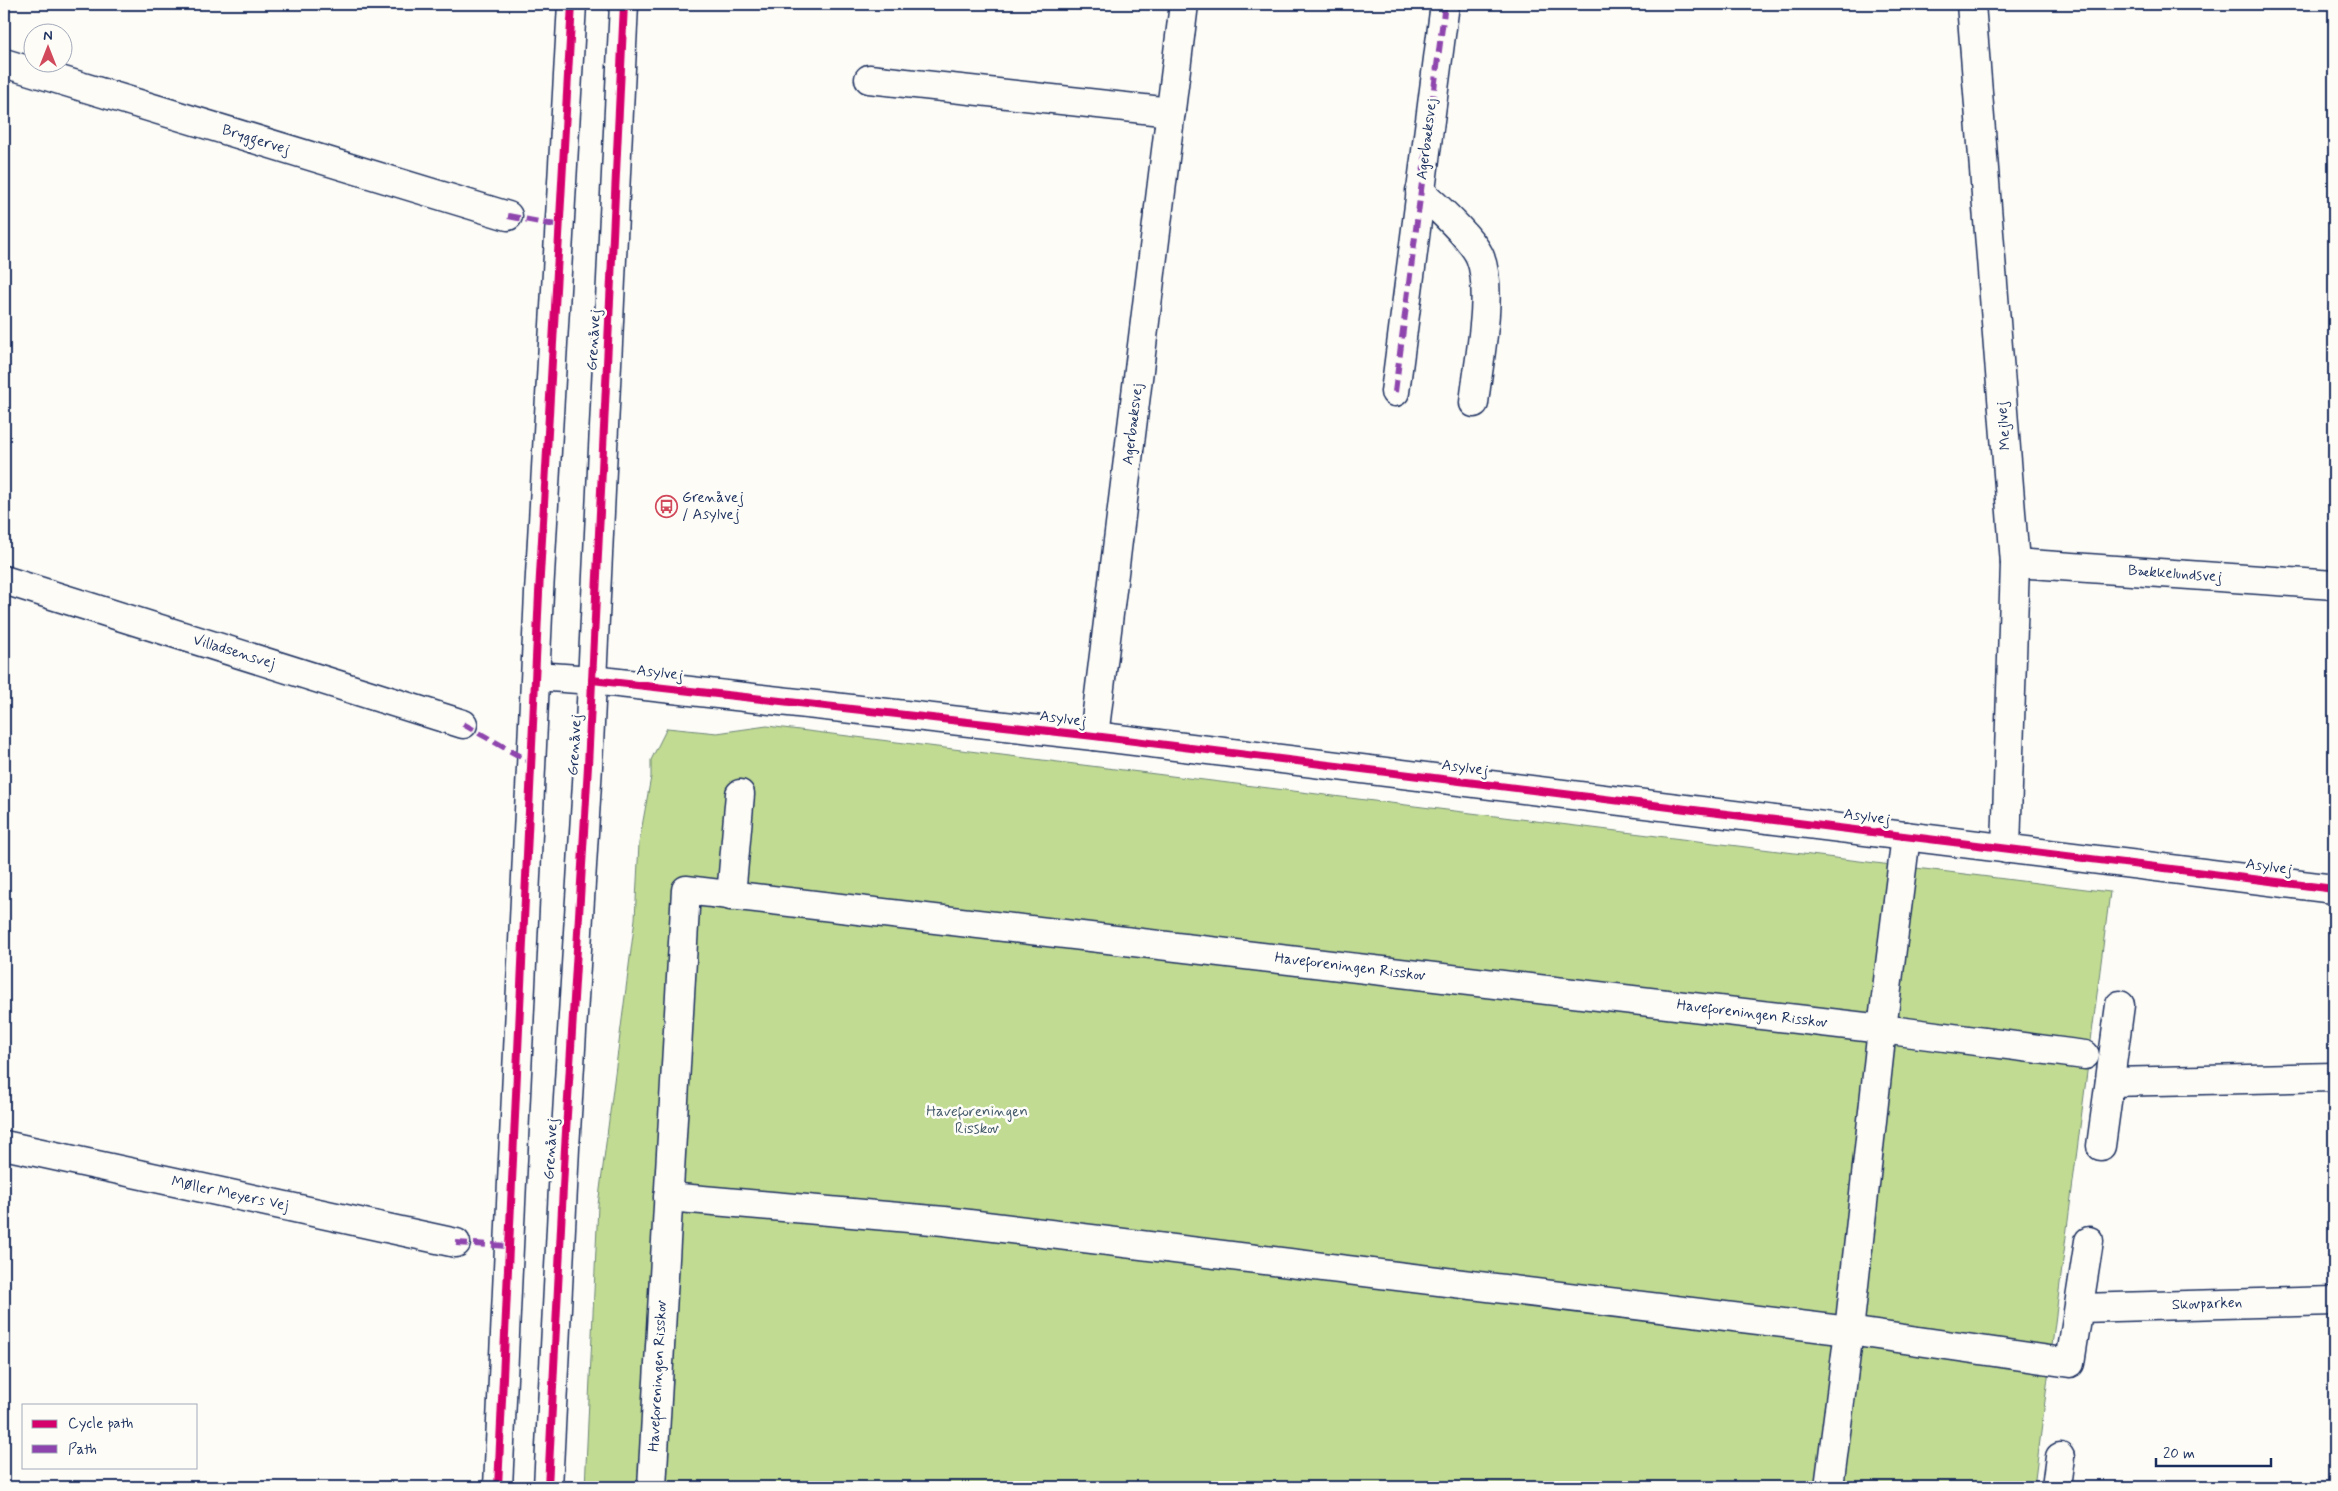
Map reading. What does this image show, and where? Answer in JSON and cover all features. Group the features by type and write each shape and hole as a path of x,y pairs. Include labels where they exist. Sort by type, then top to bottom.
{"street":[{"path":"498,1487 536,676 572,4"},
{"name":"Grenåvej","path":"548,1487 592,680 624,4"},
{"name":"Agerbæksvej","path":"1094,736 1184,4"},
{"name":"Agerbæksvej","path":"1395,392 1445,4"},
{"name":"Mejlvej","path":"1971,4 2015,564 2006,849"},
{"name":"Bryggervej","path":"4,63 508,216"},
{"path":"869,79 1171,112"},
{"path":"1420,191 1456,226 1480,256 1486,302 1474,403"},
{"name":"Bækkelundsvej","path":"2015,564 2334,584"},
{"name":"Villadsensvej","path":"4,580 463,724"},
{"name":"Asylvej","path":"536,676 592,680 1094,736 2334,889"},
{"path":"731,896 740,794"},
{"path":"1829,1487 1849,1331 1882,1029 1906,836"},
{"name":"Haveforeningen Risskov","path":"652,1487 686,890 1882,1029 2085,1055"},
{"path":"2101,1146 2120,1005"},
{"path":"2110,1082 2334,1077"},
{"name":"Møller Meyers Vej","path":"4,1145 456,1243"},
{"path":"668,1197 944,1221 1849,1331 2070,1363 2089,1241"},
{"name":"Skovparken","path":"2080,1308 2334,1301"},
{"path":"2056,1487 2060,1457"}],"green space":[{"name":"Haveforeningen Risskov","path":"767,726 2110,892 2034,1487 585,1487 598,1205 635,919 639,843 651,777 651,760 667,728 717,733"}],"marked path":[{"path":"1395,392 1445,4"},
{"path":"508,216 560,226"},
{"path":"463,724 532,763"},
{"path":"456,1243 509,1246"}],"cycle path":[{"path":"498,1487 539,593 572,4"},
{"path":"548,1487 565,1148 588,766 624,4"},
{"path":"592,680 1094,736 2334,889"}],"place":[{"name":"Grenåvej / Asylvej","path":"666,507"}]}
